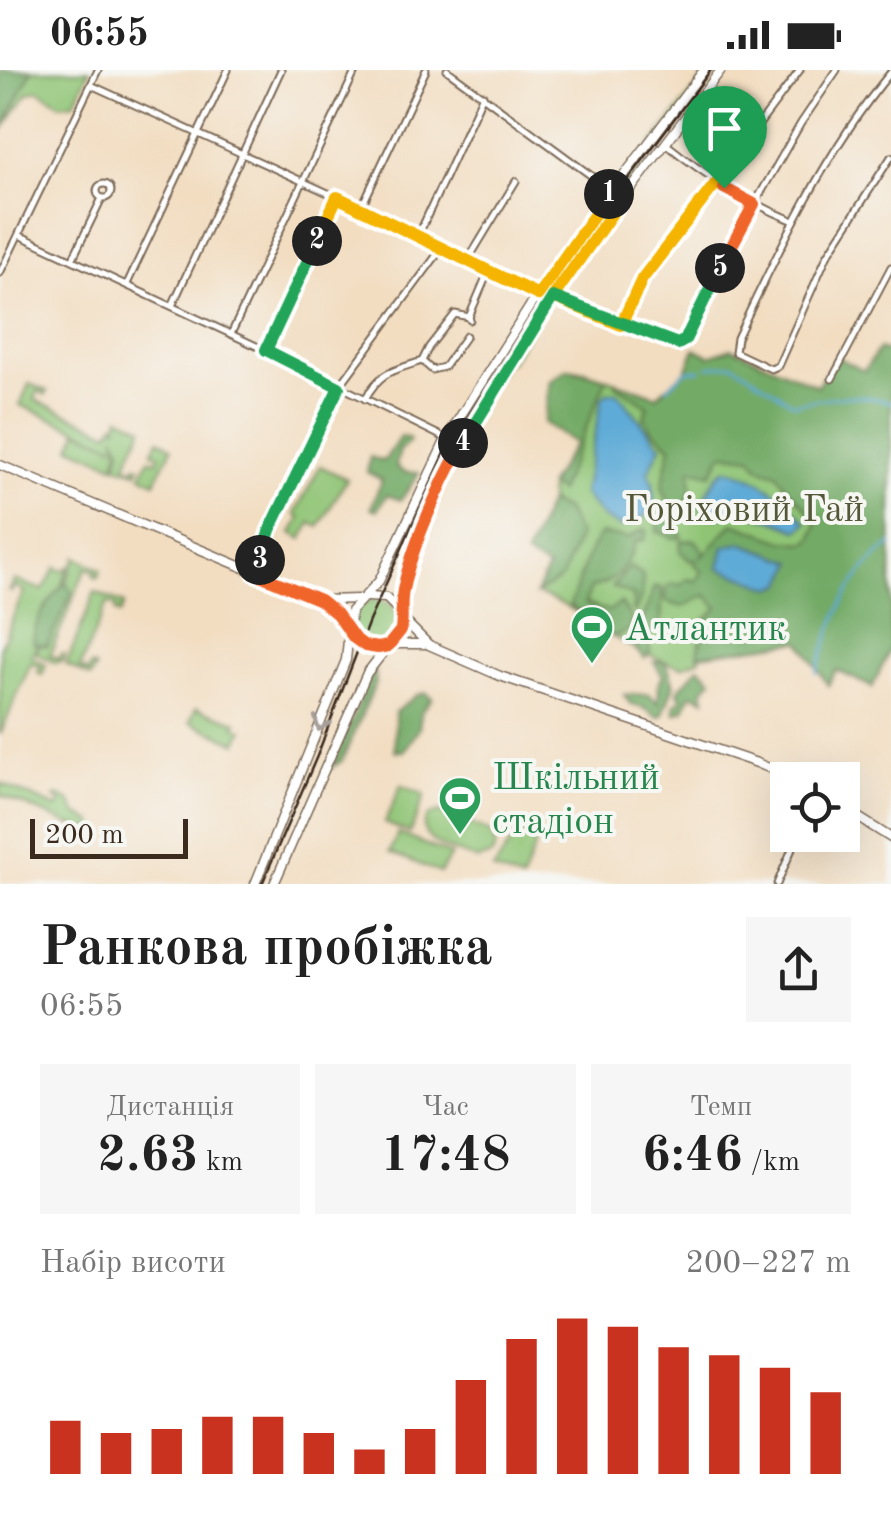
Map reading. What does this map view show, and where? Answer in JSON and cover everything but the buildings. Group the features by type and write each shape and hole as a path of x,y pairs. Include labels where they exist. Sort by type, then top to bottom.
{"main road":[{"path":"256,884 346,660 351,611 384,571 446,439 538,295 704,70"},
{"path":"274,884 367,673 398,636 406,578 446,475 553,297 721,70"},
{"path":"0,465 318,600 365,646 429,645"},
{"path":"318,600 386,598 429,645 500,676 770,768"},
{"path":"288,806 305,813"},
{"path":"860,818 891,838"}],"street":[{"path":"0,274 98,70"},
{"path":"127,284 228,70"},
{"path":"172,306 281,70"},
{"path":"231,334 356,70"},
{"path":"360,208 426,70"},
{"path":"447,70 622,199"},
{"path":"621,325 642,279 800,70"},
{"path":"553,297 621,325 682,343 754,204 801,122 837,70"},
{"path":"891,72 794,221 734,346 735,352 770,370 778,366 827,256 891,156"},
{"path":"91,85 337,197 538,295"},
{"path":"418,236 483,95"},
{"path":"665,144 716,183 794,221"},
{"path":"468,260 516,181"},
{"path":"266,350 337,197"},
{"path":"73,259 102,198"},
{"path":"19,235 446,439"},
{"path":"255,573 270,530 339,387 443,248"},
{"path":"832,379 891,266"},
{"path":"365,399 383,374 422,362 455,314 469,318 490,270"},
{"path":"422,362 432,370 440,370 466,336"},
{"path":"777,884 791,852"}],"green space":[{"path":"0,70 90,70 75,102 61,104 38,90 28,93 1,132"},
{"path":"0,70 32,70 0,134"},
{"path":"710,70 715,73 622,192 618,188"},
{"path":"611,198 614,205 578,253 510,362 506,361 485,394 480,391 564,259"},
{"name":"Горіховий Гай","path":"732,348 817,386 837,357 864,371 879,349 891,353 891,648 872,687 836,670 828,685 800,641 699,655 700,659 682,667 637,650 567,607 536,594 548,568 526,556 549,502 549,485 575,443 544,423 550,381 567,369 585,371 657,396 686,371 695,349 710,356"},
{"path":"732,348 817,386 837,357 864,371 879,349 891,353 891,648 872,687 836,670 828,685 800,641 698,655 704,621 718,608 706,595 683,607 666,602 666,587 674,583 679,586 688,579 697,581 702,571 695,566 696,560 690,561 680,551 681,541 695,540 704,551 701,558 733,523 784,541 806,543 812,539 817,523 777,473 760,468 751,457 723,453 711,474 691,469 691,492 677,523 682,537 673,538 657,531 658,519 669,505 662,487 671,446 652,430 644,417 648,406 616,385 618,382 657,396 686,371 695,349 710,356"},
{"path":"567,369 607,378 559,492 549,485 575,443 544,423 550,381"},
{"path":"29,384 48,391 46,395 38,391 35,400 109,432 115,423 117,427 120,416 143,427 126,465 134,469 140,466 137,472 116,466 121,449 115,435 119,451 114,465 71,447 78,431 115,446 20,405"},
{"path":"400,437 410,442 400,450 396,466 403,472 419,473 401,500 387,495 377,510 371,508 382,480 367,472 370,457 384,461"},
{"path":"159,439 172,448 155,482 141,475 149,459 157,461 159,455 152,452"},
{"path":"320,466 347,479 319,527 311,523 302,539 292,533 300,518 295,514"},
{"path":"549,502 566,510 579,535 562,578 536,594 548,568 526,556"},
{"path":"644,529 644,540 636,541 621,572 591,588 585,604 609,611 621,603 632,619 628,631 613,637 570,605 588,556 601,534 628,538"},
{"path":"76,557 101,570 98,578 93,576 95,571 86,568 50,655 59,659 61,654 65,655 63,661 55,663 36,653"},
{"path":"56,567 62,571 69,567 32,657 46,665 42,675 38,673 40,666 31,663 0,735 0,649 24,591 15,586 9,591 15,580 43,590"},
{"path":"630,567 643,575 642,595 635,612 634,596 612,587"},
{"path":"66,582 72,593 47,646 33,643 40,616"},
{"path":"655,587 662,590 661,626 648,636 650,653 645,658 636,650 641,641 639,629"},
{"path":"95,592 124,604 120,614 115,612 116,606 107,603 80,668 89,672 91,666 96,668 91,677 66,665"},
{"path":"376,600 392,607 399,623 392,639 376,646 360,639 353,623 360,607"},
{"path":"654,662 667,664 674,685 662,716 657,717 631,705 624,695 649,694 658,703 663,676"},
{"path":"699,667 712,679 703,690 705,699 691,694 684,710 675,713 674,705 682,699 679,689"},
{"path":"374,668 376,682 342,761 332,767"},
{"path":"426,693 432,698 421,712 419,729 404,751 395,751 395,712"},
{"path":"196,708 237,722 235,726 243,730 237,743 190,722"},
{"path":"0,783 57,808 61,801 55,798 57,795 70,801 77,814 93,822 94,829 71,825 0,795"},
{"path":"401,785 425,795 410,833 385,823"},
{"name":"Шкільний стадіон","path":"442,812 490,832 496,846 492,855 478,860 430,838 425,833 426,819"},
{"path":"518,832 537,840 522,881 493,870"},
{"path":"398,833 451,855 440,873 390,852"}],"water":[{"path":"617,392 661,446 648,472 653,483 654,506 642,519 622,527 603,518 583,494 602,398"},
{"path":"726,469 771,489 807,523 798,530 747,513 716,517 700,506 717,476"},
{"path":"741,543 794,562 783,584 772,588 719,568 724,547"}],"waterway":[{"path":"708,367 733,364 794,404 842,397 891,402"},
{"path":"667,388 686,371 700,370"},
{"path":"816,673 843,602 862,572 891,544"}],"tram line":[{"path":"262,884 369,621 446,451 570,257 711,70"}],"place":[{"name":"Атлантик","path":"592,665"},
{"name":"Шкільний стадіон","path":"460,836"}],"route":[{"path":"724,188 716,183 642,279 621,325 553,297 622,199 612,191 538,295 337,197 266,350 339,387 270,530 255,573 320,600 350,628 359,643 372,648 388,646 398,636 402,624 404,586 437,494 461,446 553,297 584,311 621,325 682,343 754,204 724,188"}]}
